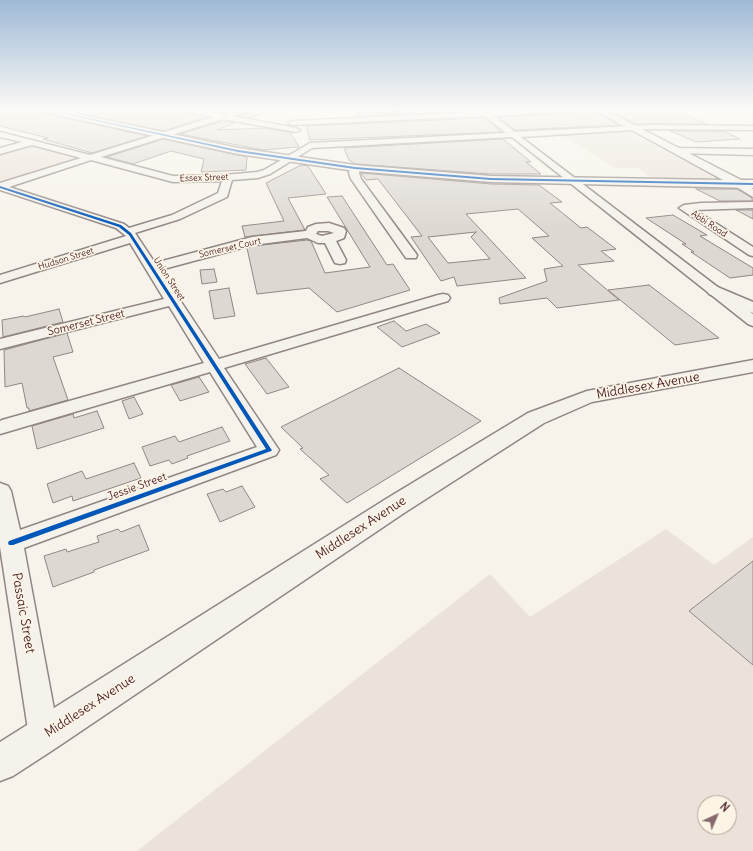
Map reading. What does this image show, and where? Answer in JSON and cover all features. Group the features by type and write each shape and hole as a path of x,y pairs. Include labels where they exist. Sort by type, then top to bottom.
{"street":[{"name":"Essex Street","path":"58,150 173,179 228,178 258,175 267,172 307,150"},
{"path":"0,187 117,150"},
{"path":"232,150 355,168 491,179 574,182 753,183"},
{"path":"533,150 753,321"},
{"path":"689,150 753,183"},
{"path":"678,151 753,152"},
{"path":"678,151 739,184 753,194"},
{"path":"355,168 354,173 356,179 411,256"},
{"name":"Hudson Street","path":"3,276 130,235 176,217 223,196 228,178"},
{"path":"0,187 120,226 130,235"},
{"name":"Abbi Road","path":"753,205 702,206 684,208 753,252"},
{"name":"Somerset Court","path":"152,268 252,241 310,234 312,230 322,227 333,228 340,231 340,235 329,239 340,260"},
{"name":"Union Street","path":"130,235 269,450"},
{"path":"715,291 753,308"},
{"path":"0,428 9,424 215,366 443,298"},
{"name":"Somerset Street","path":"0,344 173,301"},
{"name":"Middlesex Avenue","path":"0,763 44,736 395,506 536,418 587,397 753,366"},
{"name":"Jessie Street","path":"11,543 269,450"},
{"name":"Passaic Street","path":"0,491 11,543 44,736"}],"shaded area":[{"path":"53,150 86,159 0,186 0,151"},
{"path":"585,150 663,150 712,175 712,178 649,177 638,168 615,168"},
{"path":"666,529 714,565 753,537 753,851 137,851 490,574 530,617"}],"building":[{"path":"80,150 103,150 92,153"},
{"path":"130,150 213,150 247,157 246,170 201,172 204,159 171,151 133,164 107,157"},
{"path":"345,150 516,150 531,162 526,162 541,174 491,174 355,164 349,160"},
{"path":"301,165 308,166 326,194 288,198 305,230 245,237 242,226 284,221 266,183"},
{"path":"361,173 491,184 539,185 562,202 550,203 581,228 587,227 616,249 601,251 614,261 578,265 619,300 557,308 547,298 500,304 499,298 547,281 544,269 563,266 532,238 549,236 518,209 466,214 526,278 457,286 454,277 441,281 411,237 422,236 378,179 366,180","holes":["476,232 471,237 490,259 448,263 428,237"]},
{"path":"696,189 737,189 751,197 753,201 720,201"},
{"path":"342,196 387,265 393,264 410,290 337,312 309,288 257,294 247,248 253,246 307,240 311,241 325,273 370,267 327,197"},
{"path":"736,210 753,210 753,219"},
{"path":"673,215 707,235 700,236 753,268 753,275 730,278 691,252 694,252 682,244 686,244 646,218"},
{"path":"214,269 217,282 202,284 200,270"},
{"path":"649,285 719,338 675,345 608,290"},
{"path":"229,288 235,316 214,319 209,291"},
{"path":"59,309 63,322 3,337 2,320 25,317"},
{"path":"394,321 406,331 426,324 440,333 402,347 377,327"},
{"path":"67,333 73,352 53,357 68,400 29,411 29,408 27,408 22,383 5,387 4,350"},
{"path":"266,358 289,387 267,394 245,364"},
{"path":"399,368 481,421 347,503 320,479 329,475 300,449 303,448 281,427"},
{"path":"199,377 209,392 180,401 171,385"},
{"path":"134,397 143,414 129,419 122,401"},
{"path":"97,411 104,428 37,449 32,426 73,414 74,418"},
{"path":"222,427 230,441 187,456 188,458 172,464 169,460 150,466 142,447 175,436 179,442"},
{"path":"134,463 141,478 73,501 72,496 53,503 47,484 82,471 86,479"},
{"path":"242,486 255,507 220,522 207,494 223,489 226,492"},
{"path":"139,525 149,550 53,587 44,556 66,549 67,552 99,542 97,536 118,529 121,532"},
{"path":"753,561 753,665 689,611"}],"cycle path":[{"path":"232,150 355,168 491,179 753,184"},
{"path":"0,187 120,226 130,234 269,450 11,543"}]}
